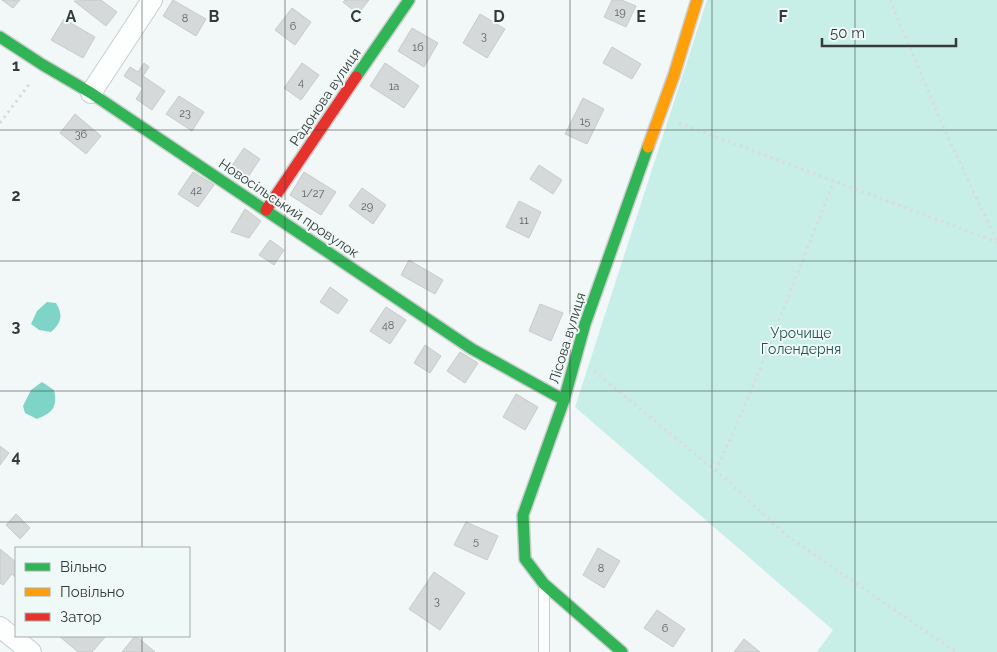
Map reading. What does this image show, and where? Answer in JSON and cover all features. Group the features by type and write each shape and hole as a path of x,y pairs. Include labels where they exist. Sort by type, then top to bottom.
{"street":[{"path":"90,93 152,0"},
{"name":"Радонова вулиця","path":"266,210 409,0"},
{"name":"Лісова вулиця","path":"622,652 544,584 525,559 523,515 564,400 575,356 659,116 697,0"},
{"name":"Новосільський провулок","path":"0,37 90,93 472,349 564,400"},
{"path":"0,627 31,652"}],"lane":[{"path":"544,584 544,652"}],"path":[{"path":"890,0 942,124 997,242"},
{"path":"0,123 43,65"},
{"path":"659,116 997,242"},
{"path":"716,472 750,394 834,181"},
{"path":"575,356 716,472 787,536 956,652"}],"green space":[{"name":"Урочище Голендерня","path":"707,0 997,0 997,652 817,652 833,630 575,407"}],"shaded area":[{"path":"47,302 56,303 60,311 59,322 51,332 39,330 31,324 37,311"},
{"path":"42,382 54,390 55,401 50,412 37,419 25,413 23,406 31,390"}],"building":[{"path":"2,0 20,0 13,8"},
{"path":"101,0 117,12 106,26 74,1"},
{"path":"173,0 206,19 196,36 163,16"},
{"path":"345,0 369,0 358,14 343,2"},
{"path":"612,0 621,0 636,6 626,27 604,17"},
{"path":"292,8 311,22 295,45 275,30"},
{"path":"480,14 505,29 487,58 463,43"},
{"path":"64,19 95,37 83,58 51,40"},
{"path":"412,28 438,43 424,67 398,51"},
{"path":"612,47 641,64 632,79 603,63"},
{"path":"144,63 149,67 143,76 165,91 152,110 136,99 143,88 124,76 130,67 138,72"},
{"path":"302,63 319,75 301,100 284,88"},
{"path":"385,63 419,86 404,108 370,86"},
{"path":"179,96 204,112 192,131 166,114"},
{"path":"583,98 604,109 587,144 565,134"},
{"path":"75,114 101,136 86,154 60,133"},
{"path":"244,148 260,159 246,180 229,170"},
{"path":"539,165 562,180 553,194 530,179"},
{"path":"193,172 214,185 198,207 178,194"},
{"path":"304,172 336,192 321,215 290,195"},
{"path":"362,188 386,205 373,224 349,206"},
{"path":"519,201 541,212 529,238 506,227"},
{"path":"245,209 261,221 249,238 231,232"},
{"path":"270,240 284,250 274,265 259,255"},
{"path":"409,260 443,280 435,294 401,275"},
{"path":"330,287 348,300 338,314 320,302"},
{"path":"540,304 563,313 551,341 529,331"},
{"path":"386,307 406,320 390,344 370,331"},
{"path":"425,345 441,356 430,373 414,363"},
{"path":"460,352 478,363 465,383 447,371"},
{"path":"516,394 538,407 525,430 503,417"},
{"path":"0,446 9,453 0,465"},
{"path":"16,514 30,528 20,539 6,525"},
{"path":"466,522 498,536 487,560 454,545"},
{"path":"598,548 620,561 604,588 583,575"},
{"path":"0,549 15,561 15,577 12,574 3,585 0,583"},
{"path":"434,572 465,593 440,630 409,609"},
{"path":"657,610 685,629 673,647 644,628"},
{"path":"60,637 105,637 92,652 78,652"},
{"path":"134,637 137,637 155,652 122,652"},
{"path":"744,639 760,652 734,652"}],"traffic: fast":[{"path":"356,77 409,0"},
{"path":"0,37 91,93 472,349 564,400"},
{"path":"622,652 544,584 525,559 523,515 564,400 585,324 648,147"}],"traffic: slow":[{"path":"648,147 674,75 697,0"}],"traffic: jam":[{"path":"266,210 356,77"}]}
